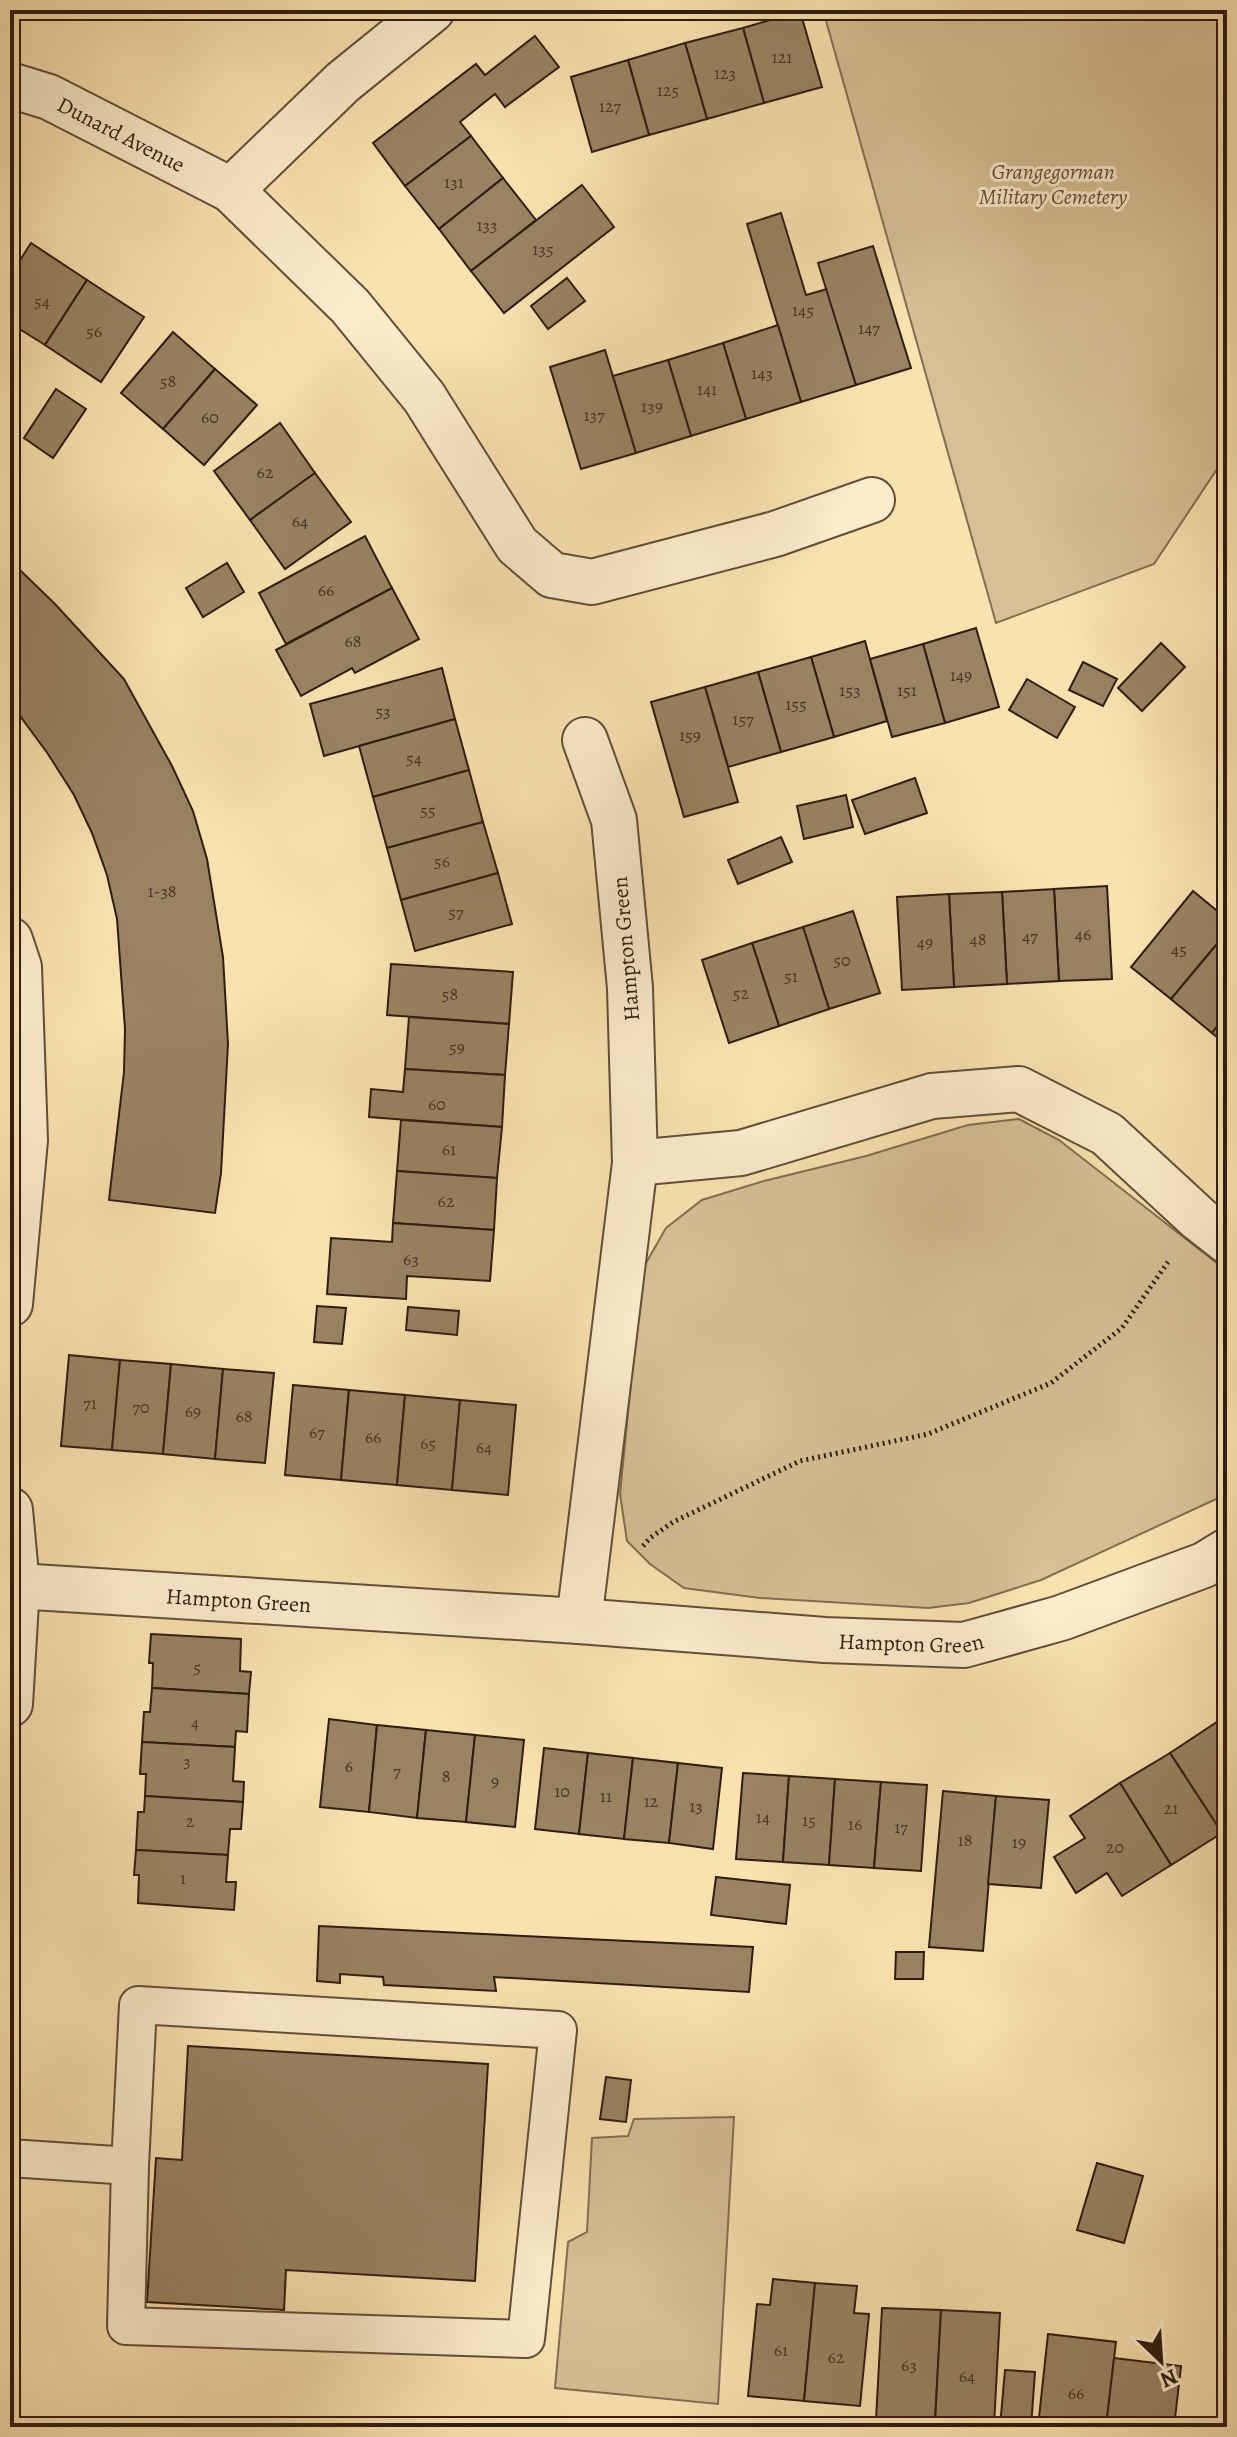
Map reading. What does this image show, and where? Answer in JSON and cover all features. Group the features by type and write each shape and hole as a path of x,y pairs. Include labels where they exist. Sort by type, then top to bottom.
{"street":[{"path":"231,190 343,82 432,10"},
{"name":"Dunard Avenue","path":"10,85 49,97 231,190 350,306 424,397 517,545 552,575 592,582 775,534 872,500"},
{"name":"Hampton Green","path":"579,1621 635,1163 630,988 614,820 585,740"},
{"path":"10,940 19,967 25,1140 10,1304"},
{"path":"635,1163 741,1153 932,1096 1019,1089 1107,1134 1213,1230"},
{"path":"10,1510 17,1586 10,1704"},
{"name":"Hampton Green","path":"17,1586 579,1621 825,1640 964,1645 1061,1618 1204,1565 1227,1551"}],"lane":[{"path":"138,2005 558,2030 526,2339 126,2326 130,2166 138,2005"},
{"path":"10,2158 130,2166"}],"path":[{"path":"640,1550 650,1538 673,1522 800,1461 928,1434 1051,1383 1122,1328 1213,1230"}],"green space":[{"name":"Grangegorman Military Cemetery","path":"823,10 1227,10 1227,454 1154,564 996,623"},
{"path":"1019,1119 1059,1140 1227,1271 1227,1494 1041,1580 969,1603 928,1608 760,1598 684,1588 650,1564 627,1541 620,1494 642,1270 666,1228 702,1200 968,1125"},
{"path":"734,2117 718,2404 555,2388 568,2242 587,2232 592,2138 628,2136 634,2119"}],"building":[{"path":"800,11 822,87 764,103 743,28"},
{"path":"743,28 764,103 707,119 685,43"},
{"path":"535,36 559,67 505,107 495,94 460,122 471,136 405,186 373,143 476,64 485,75"},
{"path":"685,43 707,119 649,135 628,60"},
{"path":"628,60 649,135 592,152 571,77"},
{"path":"471,136 503,178 439,229 405,186"},
{"path":"503,178 536,220 471,271 439,229"},
{"path":"582,185 614,227 504,313 471,271"},
{"path":"781,213 806,295 827,289 856,385 801,402 747,224"},
{"path":"31,243 87,280 45,345 10,323 10,276"},
{"path":"873,246 911,368 856,385 818,263"},
{"path":"567,278 585,301 548,329 531,306"},
{"path":"87,280 144,317 101,382 45,345"},
{"path":"778,325 801,402 746,419 723,343"},
{"path":"173,332 215,369 163,429 121,393"},
{"path":"723,343 746,419 691,436 668,360"},
{"path":"605,350 636,453 581,469 550,367"},
{"path":"668,360 691,436 636,453 613,376"},
{"path":"215,369 257,405 204,465 163,429"},
{"path":"56,389 86,409 53,458 24,438"},
{"path":"280,423 315,473 250,520 214,471"},
{"path":"315,473 351,522 285,569 250,520"},
{"path":"365,536 392,588 286,644 259,593"},
{"path":"10,563 55,604 124,679 193,811 207,859 223,957 228,1044 221,1173 215,1213 109,1200 124,1072 125,1029 117,919 107,875 74,795 48,754 10,706"},
{"path":"227,563 244,592 203,617 186,588"},
{"path":"392,588 419,639 355,673 352,668 301,696 276,650"},
{"path":"976,628 999,707 945,723 923,644"},
{"path":"865,641 887,721 834,737 811,657"},
{"path":"1161,643 1185,667 1142,711 1118,688"},
{"path":"923,644 945,723 892,737 870,659"},
{"path":"811,657 834,737 781,752 758,672"},
{"path":"1083,662 1117,679 1103,706 1069,690"},
{"path":"442,668 455,719 324,756 310,704"},
{"path":"758,672 781,752 728,767 705,687"},
{"path":"1027,679 1075,707 1057,738 1009,710"},
{"path":"705,687 738,802 684,817 651,702"},
{"path":"455,719 469,770 373,797 359,746"},
{"path":"469,770 483,822 387,848 373,797"},
{"path":"915,778 927,813 865,834 852,800"},
{"path":"846,795 853,827 804,839 797,806"},
{"path":"483,822 498,873 401,900 387,848"},
{"path":"781,837 792,862 738,884 728,860"},
{"path":"498,873 512,924 415,951 401,900"},
{"path":"1107,886 1112,979 1059,981 1054,889"},
{"path":"1054,889 1059,981 1007,984 1002,892"},
{"path":"1193,891 1227,919 1227,932 1171,999 1131,967"},
{"path":"1002,892 1007,984 954,987 949,894"},
{"path":"949,894 954,987 902,990 897,897"},
{"path":"853,911 880,993 829,1009 803,927"},
{"path":"803,927 829,1009 779,1026 752,943"},
{"path":"1227,932 1227,1014 1212,1033 1171,999"},
{"path":"752,943 779,1026 729,1043 702,960"},
{"path":"391,964 513,972 509,1024 387,1015"},
{"path":"1227,1014 1227,1045 1212,1033"},
{"path":"409,1017 509,1024 505,1075 405,1069"},
{"path":"405,1069 505,1075 502,1127 369,1117 371,1089 403,1092"},
{"path":"401,1120 502,1127 497,1178 397,1171"},
{"path":"397,1171 497,1178 494,1230 393,1223"},
{"path":"393,1223 494,1230 490,1281 407,1276 406,1299 327,1294 331,1238 392,1242"},
{"path":"317,1306 346,1308 342,1344 314,1342"},
{"path":"408,1307 459,1311 457,1335 406,1330"},
{"path":"69,1355 120,1360 112,1450 61,1446"},
{"path":"120,1360 171,1364 163,1454 112,1450"},
{"path":"171,1364 223,1369 215,1459 163,1454"},
{"path":"223,1369 274,1373 265,1463 215,1459"},
{"path":"293,1385 349,1390 341,1480 285,1475"},
{"path":"349,1390 405,1395 397,1485 341,1480"},
{"path":"405,1395 460,1400 452,1490 397,1485"},
{"path":"460,1400 516,1405 508,1495 452,1490"},
{"path":"151,1634 241,1639 240,1671 251,1672 249,1694 152,1688 153,1663 149,1663"},
{"path":"152,1688 249,1694 247,1732 236,1731 235,1747 142,1742 144,1712 150,1712"},
{"path":"329,1719 377,1725 369,1812 320,1807"},
{"path":"1220,1720 1227,1732 1227,1830 1222,1833 1170,1753"},
{"path":"377,1725 426,1730 417,1818 369,1812"},
{"path":"426,1730 475,1735 466,1822 417,1818"},
{"path":"475,1735 524,1740 515,1827 466,1822"},
{"path":"142,1742 235,1747 233,1781 244,1782 243,1802 145,1796 146,1774 140,1774"},
{"path":"544,1748 588,1753 579,1834 535,1829"},
{"path":"588,1753 633,1758 624,1839 579,1834"},
{"path":"1170,1753 1222,1833 1171,1865 1120,1783"},
{"path":"633,1758 678,1763 669,1843 624,1839"},
{"path":"678,1763 722,1768 713,1849 669,1843"},
{"path":"743,1773 789,1776 783,1862 736,1859"},
{"path":"789,1776 835,1779 829,1865 783,1862"},
{"path":"835,1779 881,1782 874,1868 829,1865"},
{"path":"881,1782 927,1785 921,1871 874,1868"},
{"path":"1120,1783 1171,1865 1122,1896 1107,1873 1076,1893 1054,1857 1085,1838 1070,1816"},
{"path":"943,1791 996,1796 983,1951 929,1947"},
{"path":"145,1796 243,1802 241,1829 230,1829 228,1855 136,1850 138,1812 144,1812"},
{"path":"996,1796 1049,1800 1041,1888 988,1884"},
{"path":"136,1850 228,1855 226,1882 236,1882 234,1910 138,1903 139,1875 134,1875"},
{"path":"716,1877 790,1885 786,1924 711,1915"},
{"path":"319,1926 753,1947 749,1992 494,1977 496,1991 384,1985 383,1977 340,1974 340,1983 317,1981"},
{"path":"896,1952 924,1952 923,1979 895,1979"},
{"path":"188,2046 488,2064 475,2281 286,2270 284,2310 147,2302 156,2158 182,2160"},
{"path":"606,2077 631,2080 626,2122 600,2119"},
{"path":"1097,2163 1143,2176 1124,2243 1077,2230"},
{"path":"773,2279 815,2283 804,2401 748,2396 757,2304 770,2305"},
{"path":"815,2283 857,2286 854,2313 869,2314 860,2406 804,2401"},
{"path":"882,2308 941,2310 935,2422 876,2420"},
{"path":"941,2310 1000,2313 994,2425 935,2422"},
{"path":"1048,2334 1116,2342 1106,2427 1038,2427"},
{"path":"1114,2358 1181,2366 1174,2427 1106,2427"},
{"path":"1227,2360 1227,2427 1223,2427"},
{"path":"1005,2370 1035,2372 1031,2427 1000,2427"}]}
